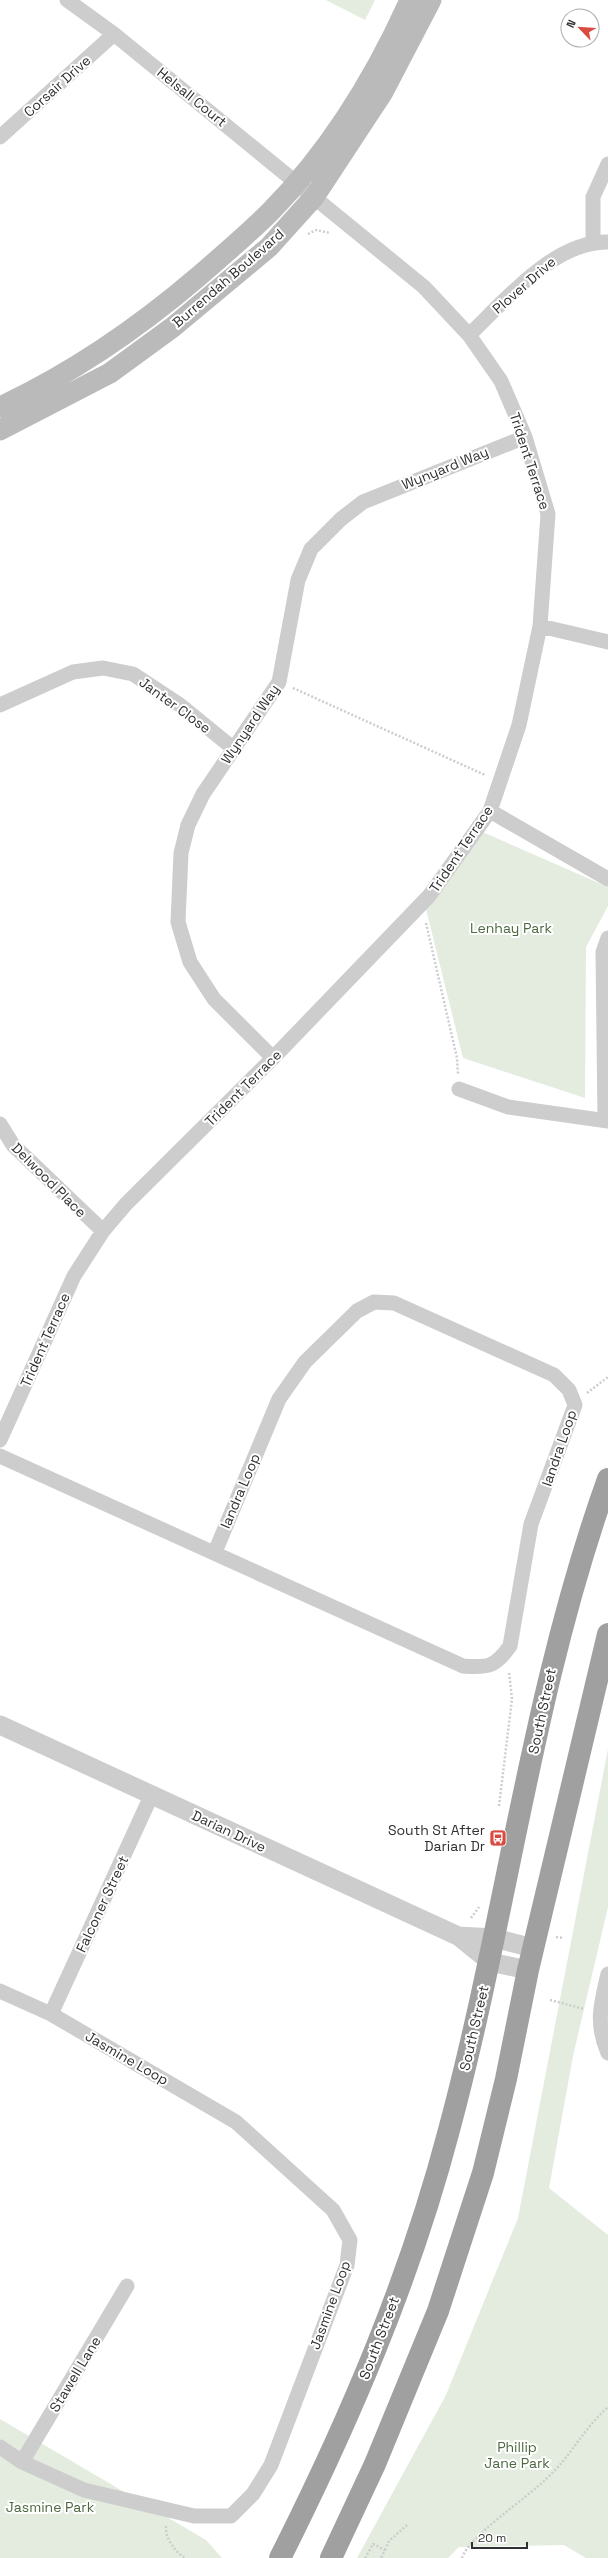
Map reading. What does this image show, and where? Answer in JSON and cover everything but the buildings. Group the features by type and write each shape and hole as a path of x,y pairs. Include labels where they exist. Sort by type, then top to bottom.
{"highway":[{"name":"South Street","path":"280,2558 351,2409 407,2265 449,2131 490,1962 554,1654 572,1588 608,1479"},
{"path":"331,2558 375,2464 438,2311 483,2173 506,2079 533,1948 608,1634"}],"main road":[{"name":"Burrendah Boulevard","path":"0,407 97,355 152,317 271,211 296,183 346,117 373,72 410,0"},
{"name":"Burrendah Boulevard","path":"0,430 110,373 173,327 269,247 314,197 383,92 431,0"}],"street":[{"name":"Helsall Court","path":"67,0 114,34 314,197"},
{"name":"Corsair Drive","path":"0,137 114,34"},
{"path":"593,242 593,197 608,164"},
{"name":"Trident Terrace","path":"0,1440 74,1276 103,1231 126,1204 272,1058 429,896 490,811 519,725 540,626 548,514 525,436 501,381 469,335 424,287 314,197"},
{"name":"Plover Drive","path":"469,335 551,259 572,248 593,242 608,242"},
{"name":"Wynyard Way","path":"272,1058 214,999 190,962 178,922 180,867 188,826 204,794 279,682 298,580 312,548 341,519 363,502 525,436"},
{"path":"540,626 608,642"},
{"name":"Janter Close","path":"0,705 73,672 111,670 133,674 180,705 234,748"},
{"path":"490,811 608,879"},
{"path":"459,1089 508,1107 606,1120 603,952 608,938"},
{"name":"Delwood Place","path":"0,1124 13,1145 103,1231"},
{"name":"Iandra Loop","path":"215,1552 279,1399 305,1362 357,1311 374,1302 394,1303 554,1375 569,1390 575,1406 531,1524 510,1646 500,1661"},
{"path":"0,1456 215,1552 463,1666 484,1668 500,1661"},
{"name":"Darian Drive","path":"0,1725 458,1936 490,1962 528,1970"},
{"name":"Falconer Street","path":"51,2014 152,1794"},
{"name":"Darian Drive","path":"458,1936 494,1938 533,1948"},
{"path":"608,1974 599,2013 602,2038 608,2053"},
{"name":"Jasmine Loop","path":"0,1991 51,2014 236,2122 333,2210 350,2240 347,2265 342,2280 271,2464 253,2494 231,2516 194,2516 84,2490 22,2462 0,2447"},
{"name":"Stawell Lane","path":"22,2462 127,2286"}],"path":[{"path":"287,227 298,238 316,230 331,233"},
{"path":"279,682 501,781"},
{"path":"416,910 425,918 457,1058 459,1089"},
{"path":"573,1401 584,1396 608,1377"},
{"path":"498,1808 512,1699 509,1671 500,1661"},
{"path":"458,1936 483,1901"},
{"path":"550,2000 599,2013"},
{"path":"462,2558 471,2541 548,2478 591,2422 608,2407"},
{"path":"170,2511 166,2532 171,2544 185,2558"},
{"path":"381,2558 389,2541 407,2525"},
{"path":"365,2558 373,2544 385,2550"}],"green space":[{"path":"326,0 375,0 365,20"},
{"name":"Lenhay Park","path":"478,830 608,887 608,906 586,947 585,1098 463,1058 426,909"},
{"name":"Phillip Jane Park","path":"608,1749 608,1907 573,2056 549,2188 608,2235 608,2558 586,2558 564,2545 459,2547 448,2558 357,2558 446,2395 518,2218"},
{"name":"Jasmine Park","path":"0,2419 206,2540 222,2558 0,2558"}],"place":[{"name":"South St After Darian Dr","path":"498,1838"}]}
